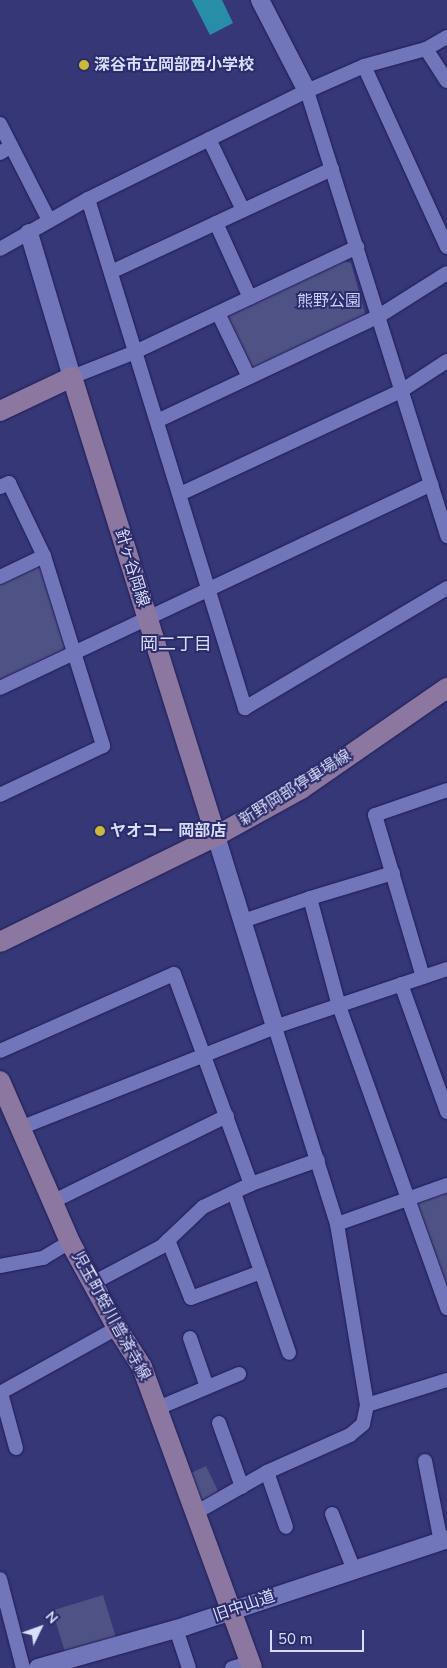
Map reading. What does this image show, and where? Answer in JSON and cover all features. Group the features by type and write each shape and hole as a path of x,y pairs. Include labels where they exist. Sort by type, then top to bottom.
{"main road":[{"path":"0,411 72,376"},
{"name":"針ヶ谷岡線","path":"72,376 216,836"},
{"name":"新野岡部停車場線","path":"0,942 216,836 300,789 447,688"},
{"name":"児玉町蛭川普済寺線","path":"0,1081 70,1242 91,1284 142,1367 233,1609 244,1666"}],"street":[{"path":"260,0 307,91 447,536"},
{"path":"0,249 88,199 307,91 364,66 426,49 447,37"},
{"path":"426,49 447,82"},
{"path":"364,66 447,247"},
{"path":"0,124 6,150 49,220"},
{"path":"209,139 243,210"},
{"path":"111,272 332,169"},
{"path":"88,199 245,708 447,588"},
{"path":"216,223 250,298"},
{"path":"29,233 72,376 136,352 357,247"},
{"path":"157,421 378,316 447,273"},
{"path":"218,313 249,377"},
{"path":"180,494 401,391 446,364"},
{"path":"0,487 9,483 44,556 103,746 0,795"},
{"path":"0,688 430,484"},
{"path":"0,577 44,556"},
{"path":"423,976 375,815 447,790"},
{"path":"197,1512 267,1472 350,1435 363,1424 367,1405 337,1224 216,836"},
{"path":"242,921 392,873"},
{"path":"310,898 339,1006 446,1304"},
{"path":"20,1128 205,1053 275,1027 447,969"},
{"path":"0,1051 174,974 205,1053 251,1184"},
{"path":"401,984 447,1112"},
{"path":"52,1202 227,1116"},
{"path":"91,1284 168,1240 203,1207 251,1184 318,1160"},
{"path":"337,1224 447,1185"},
{"path":"234,1193 289,1353"},
{"path":"168,1240 190,1298 261,1272"},
{"path":"0,1266 43,1258 70,1242"},
{"path":"16,1448 0,1393 117,1328"},
{"path":"190,1338 207,1387"},
{"path":"158,1408 239,1374"},
{"path":"367,1405 447,1380"},
{"path":"219,1423 242,1487"},
{"path":"425,1461 444,1540"},
{"path":"267,1472 286,1527"},
{"path":"332,1514 354,1570"},
{"name":"旧中山道","path":"38,1668 66,1664 444,1540"},
{"path":"0,1579 23,1668"},
{"path":"176,1629 189,1668"}],"green space":[{"name":"熊野公園","path":"343,261 351,263 366,317 252,371 226,317"},
{"path":"36,566 43,568 65,644 63,650 0,680 0,583"},
{"path":"447,1191 447,1290 415,1201"},
{"path":"206,1466 218,1491 199,1503 189,1474"},
{"path":"103,1595 116,1638 65,1654 52,1610"}],"shaded area":[{"path":"192,0 222,0 233,23 210,35"}],"place":[{"name":"深谷市立岡部西小学校","path":"84,65"},
{"name":"ヤオコー 岡部店","path":"100,831"}],"district":[{"name":"岡二丁目","path":"176,644"}]}
